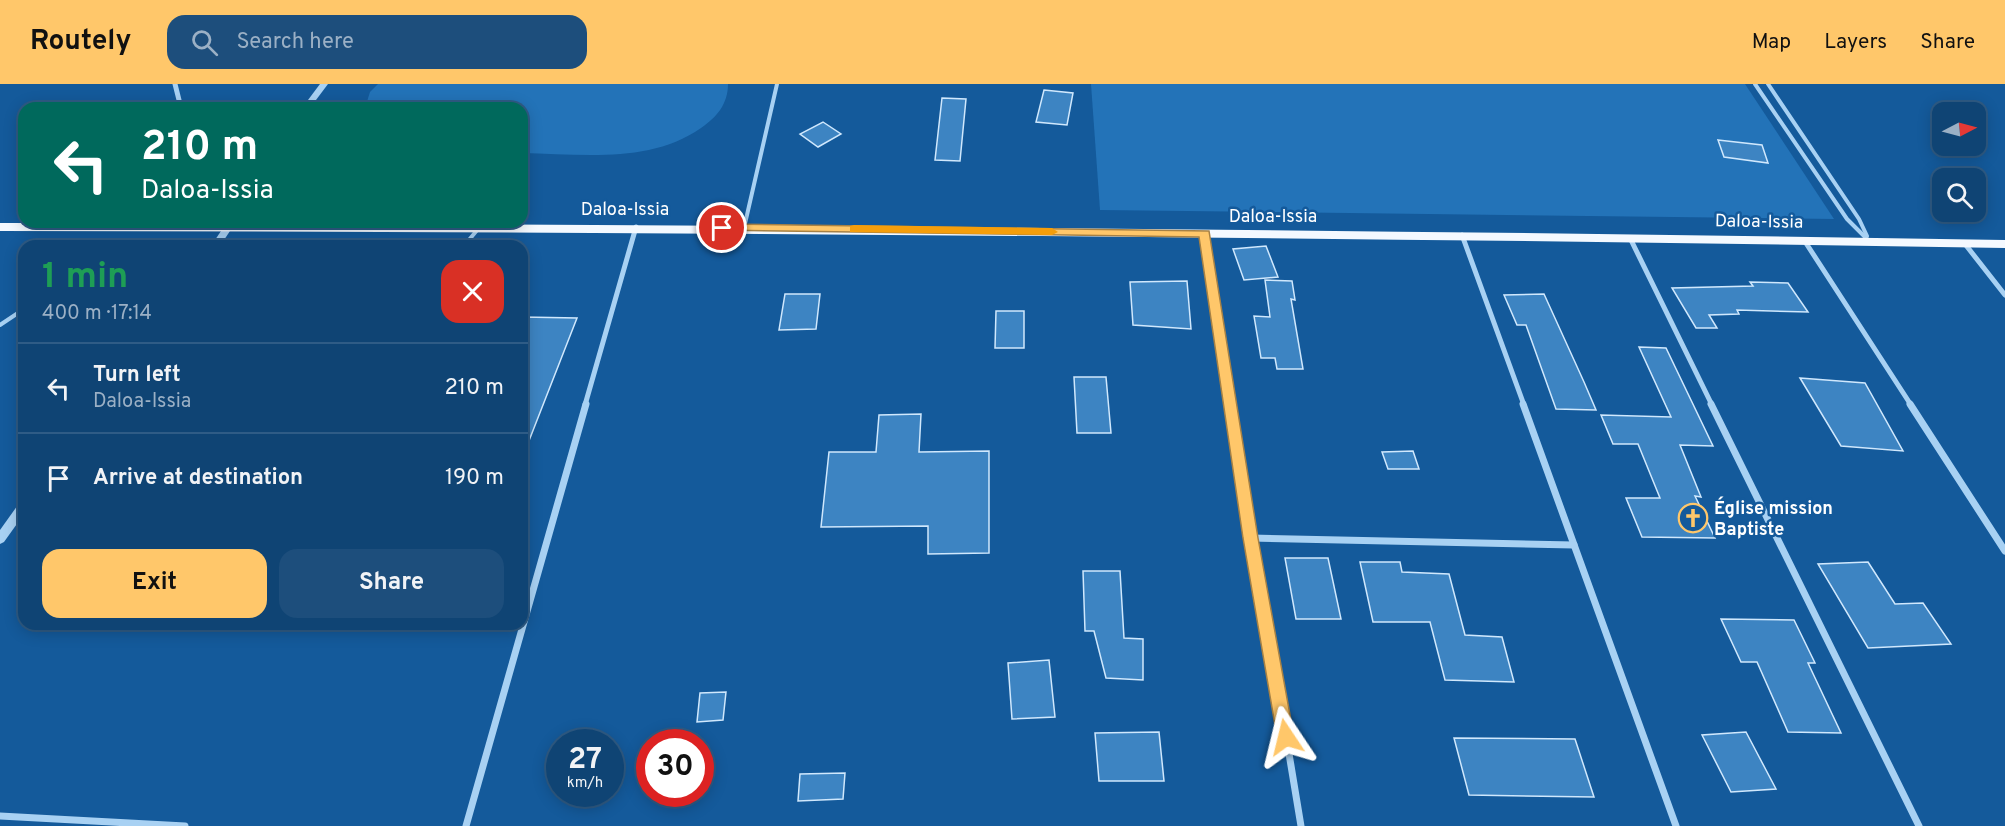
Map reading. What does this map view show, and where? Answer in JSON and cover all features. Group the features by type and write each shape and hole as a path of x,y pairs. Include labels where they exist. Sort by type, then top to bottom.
{"main road":[{"name":"Daloa-Issia","path":"0,227 18,227"},
{"name":"Daloa-Issia","path":"528,227 1461,235 2005,244"}],"street":[{"path":"175,84 180,102"},
{"path":"310,102 324,84"},
{"path":"528,608 636,227"},
{"path":"1204,233 1251,538 1301,826"},
{"path":"1461,235 1676,826"},
{"path":"1630,237 1919,826"},
{"path":"1804,240 2005,551"},
{"path":"1965,244 2005,295"},
{"path":"0,539 18,514"},
{"path":"1251,538 1574,545"},
{"path":"466,826 522,630"},
{"path":"0,816 185,826"}],"lane":[{"path":"744,228 777,84"},
{"path":"1755,84 1847,219 1869,241"},
{"path":"1768,84 1859,219 1869,241"},
{"path":"469,240 479,228"},
{"path":"0,326 18,313"}],"shaded area":[{"path":"378,84 728,84 724,104 717,115 701,128 681,139 638,152 591,155 528,153 528,102 367,102 370,92"},
{"path":"1091,84 1745,84 1834,219 1100,210"}],"building":[{"path":"1044,90 1073,93 1067,125 1036,122"},
{"path":"942,98 966,99 960,161 935,160"},
{"path":"823,122 841,134 818,147 800,134"},
{"path":"1718,140 1762,145 1768,163 1724,157"},
{"path":"1266,246 1278,277 1244,280 1233,249"},
{"path":"1265,280 1292,281 1295,300 1291,299 1303,369 1277,369 1275,358 1261,358 1254,316 1270,317"},
{"path":"1187,281 1191,329 1133,325 1130,282"},
{"path":"1750,282 1788,283 1808,312 1737,310 1739,314 1709,315 1717,328 1696,328 1672,288 1753,286"},
{"path":"785,294 820,294 816,329 779,330"},
{"path":"1544,294 1596,410 1556,409 1526,325 1517,325 1504,295"},
{"path":"996,311 1024,311 1024,348 995,348"},
{"path":"528,317 577,318 528,443"},
{"path":"1639,347 1666,348 1713,446 1680,445 1701,497 1695,496 1715,538 1642,537 1626,498 1660,498 1638,444 1613,444 1601,415 1671,417"},
{"path":"1074,377 1106,377 1111,433 1077,433"},
{"path":"1800,378 1865,383 1903,451 1841,446"},
{"path":"921,414 919,452 989,451 989,553 928,554 928,526 821,527 829,452 876,452 879,415"},
{"path":"1413,451 1419,469 1388,469 1382,452"},
{"path":"1285,558 1328,558 1341,619 1296,619"},
{"path":"1360,562 1400,562 1402,572 1449,574 1465,635 1502,637 1514,682 1445,680 1430,622 1373,622"},
{"path":"1868,562 1895,604 1923,603 1951,644 1868,648 1818,564"},
{"path":"1083,571 1120,571 1124,638 1143,639 1143,680 1106,678 1094,631 1085,631"},
{"path":"1721,619 1794,620 1815,663 1808,663 1841,733 1788,732 1757,662 1741,662"},
{"path":"1049,660 1055,717 1012,719 1008,663"},
{"path":"726,692 723,720 697,722 700,693"},
{"path":"1159,732 1164,781 1099,781 1095,733"},
{"path":"1746,732 1776,789 1731,792 1702,735"},
{"path":"1454,738 1575,739 1594,797 1469,795"},
{"path":"845,773 843,799 798,801 800,774"}],"slow traffic":[{"path":"854,229 1052,232"}],"place":[{"name":"Église mission Baptiste","path":"1693,518"}],"route":[{"path":"722,228 1204,233 1251,538 1286,737"}]}
